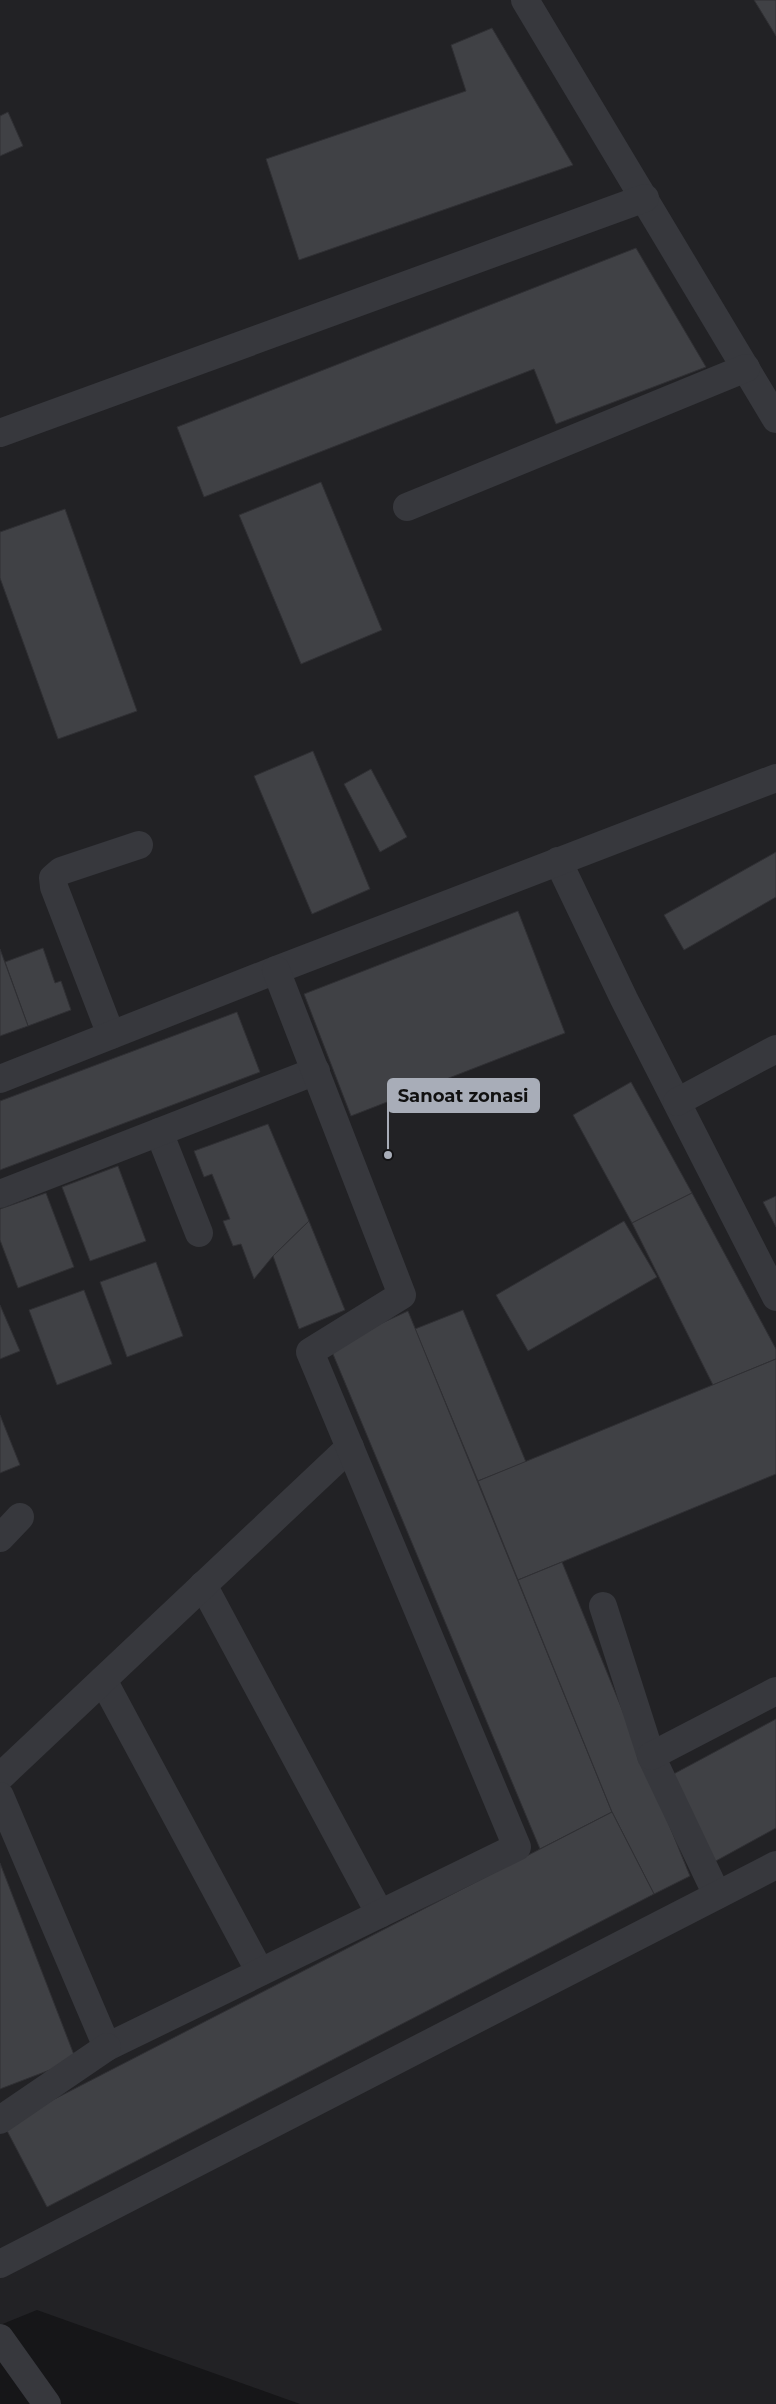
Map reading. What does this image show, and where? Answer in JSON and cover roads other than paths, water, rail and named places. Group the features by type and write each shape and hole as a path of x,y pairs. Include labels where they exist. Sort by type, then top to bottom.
{"street":[{"path":"525,0 776,419"},
{"path":"0,432 645,198"},
{"path":"407,507 746,368"},
{"path":"0,1079 276,970 776,778"},
{"path":"111,1035 54,888 53,878 61,871 139,845"},
{"path":"558,861 624,999 776,1297"},
{"path":"0,2120 107,2048 517,1847 310,1352 402,1295 276,970"},
{"path":"677,1102 776,1049"},
{"path":"0,1194 316,1071"},
{"path":"159,1132 199,1233"},
{"path":"0,1777 350,1447"},
{"path":"0,1538 20,1518"},
{"path":"203,1585 380,1914"},
{"path":"602,1606 652,1756 717,1895"},
{"path":"103,1680 260,1972"},
{"path":"652,1756 776,1691"},
{"path":"0,1796 107,2048"},
{"path":"0,2264 776,1865"},
{"path":"0,2338 47,2404"}],"place":[{"name":"Sanoat zonasi","path":"388,1155"}]}
